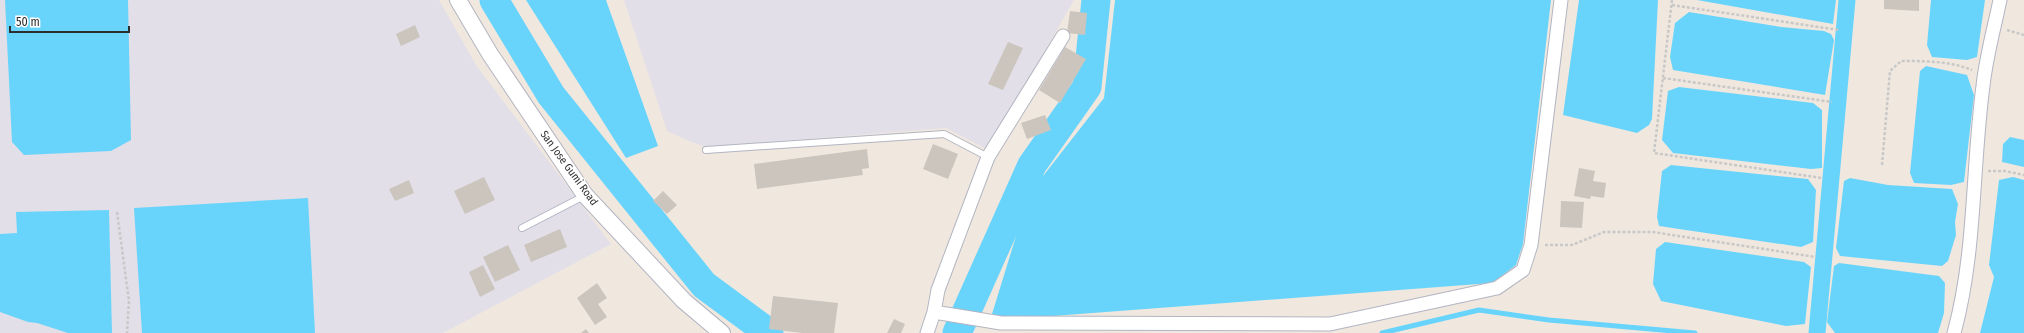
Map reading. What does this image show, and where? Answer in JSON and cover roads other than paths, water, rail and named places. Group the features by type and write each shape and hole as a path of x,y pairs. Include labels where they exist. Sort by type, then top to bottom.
{"street":[{"name":"San Jose Gumi Road","path":"458,0 490,54 585,195 684,302 722,333"},
{"path":"934,312 1000,323 1330,324 1497,288 1523,270 1531,244 1561,0"},
{"path":"1954,333 1962,304 1983,87 2000,0"},
{"path":"927,333 934,312 938,290 988,156 1063,36"}],"lane":[{"path":"706,150 944,134 988,156"},
{"path":"522,228 585,195"}],"water":[{"path":"5,0 128,0 131,140 111,151 24,155 12,142"},
{"path":"526,0 606,0 658,146 626,158"},
{"path":"1115,0 1551,0 1523,244 1516,265 1492,283 1014,319 992,314 1029,194 1104,98"},
{"path":"1579,0 1658,0 1652,119 1649,125 1637,133 1563,115"},
{"path":"1697,0 1836,0 1833,24"},
{"path":"1931,0 1985,0 1977,57 1967,60 1932,57 1927,45"},
{"path":"1689,12 1781,27 1824,31 1831,34 1834,40 1825,95 1673,70 1670,57 1675,23"},
{"path":"1926,66 1967,75 1974,95 1964,182 1951,185 1914,183 1910,173 1920,71"},
{"path":"1679,87 1813,103 1822,110 1822,168 1811,169 1673,153 1662,140 1668,91"},
{"path":"2010,137 2024,140 2024,167 2002,162 2003,144"},
{"path":"1671,165 1808,179 1816,190 1813,242 1801,247 1659,226 1657,217 1662,171"},
{"path":"2013,177 2024,180 2024,333 1980,333 1994,277 1989,265 1999,180"},
{"path":"1850,178 1888,185 1952,189 1958,204 1955,222 1956,235 1948,261 1942,266 1840,256 1836,248 1844,181"},
{"path":"308,198 315,333 142,333 134,208"},
{"path":"109,210 112,333 68,333 37,323 28,322 0,312 0,234 17,233 16,212"},
{"path":"1665,242 1804,262 1811,267 1805,324 1786,326 1661,301 1653,284 1656,249"},
{"path":"1839,263 1939,276 1945,283 1944,313 1938,333 1835,333 1827,322 1834,266"}],"waterway":[{"path":"494,0 551,95 704,285 769,333"},
{"path":"957,333 1032,165 1087,87 1096,0"},
{"path":"1817,333 1847,0"},
{"path":"1382,333 1479,310 1549,320 1695,333"}]}
